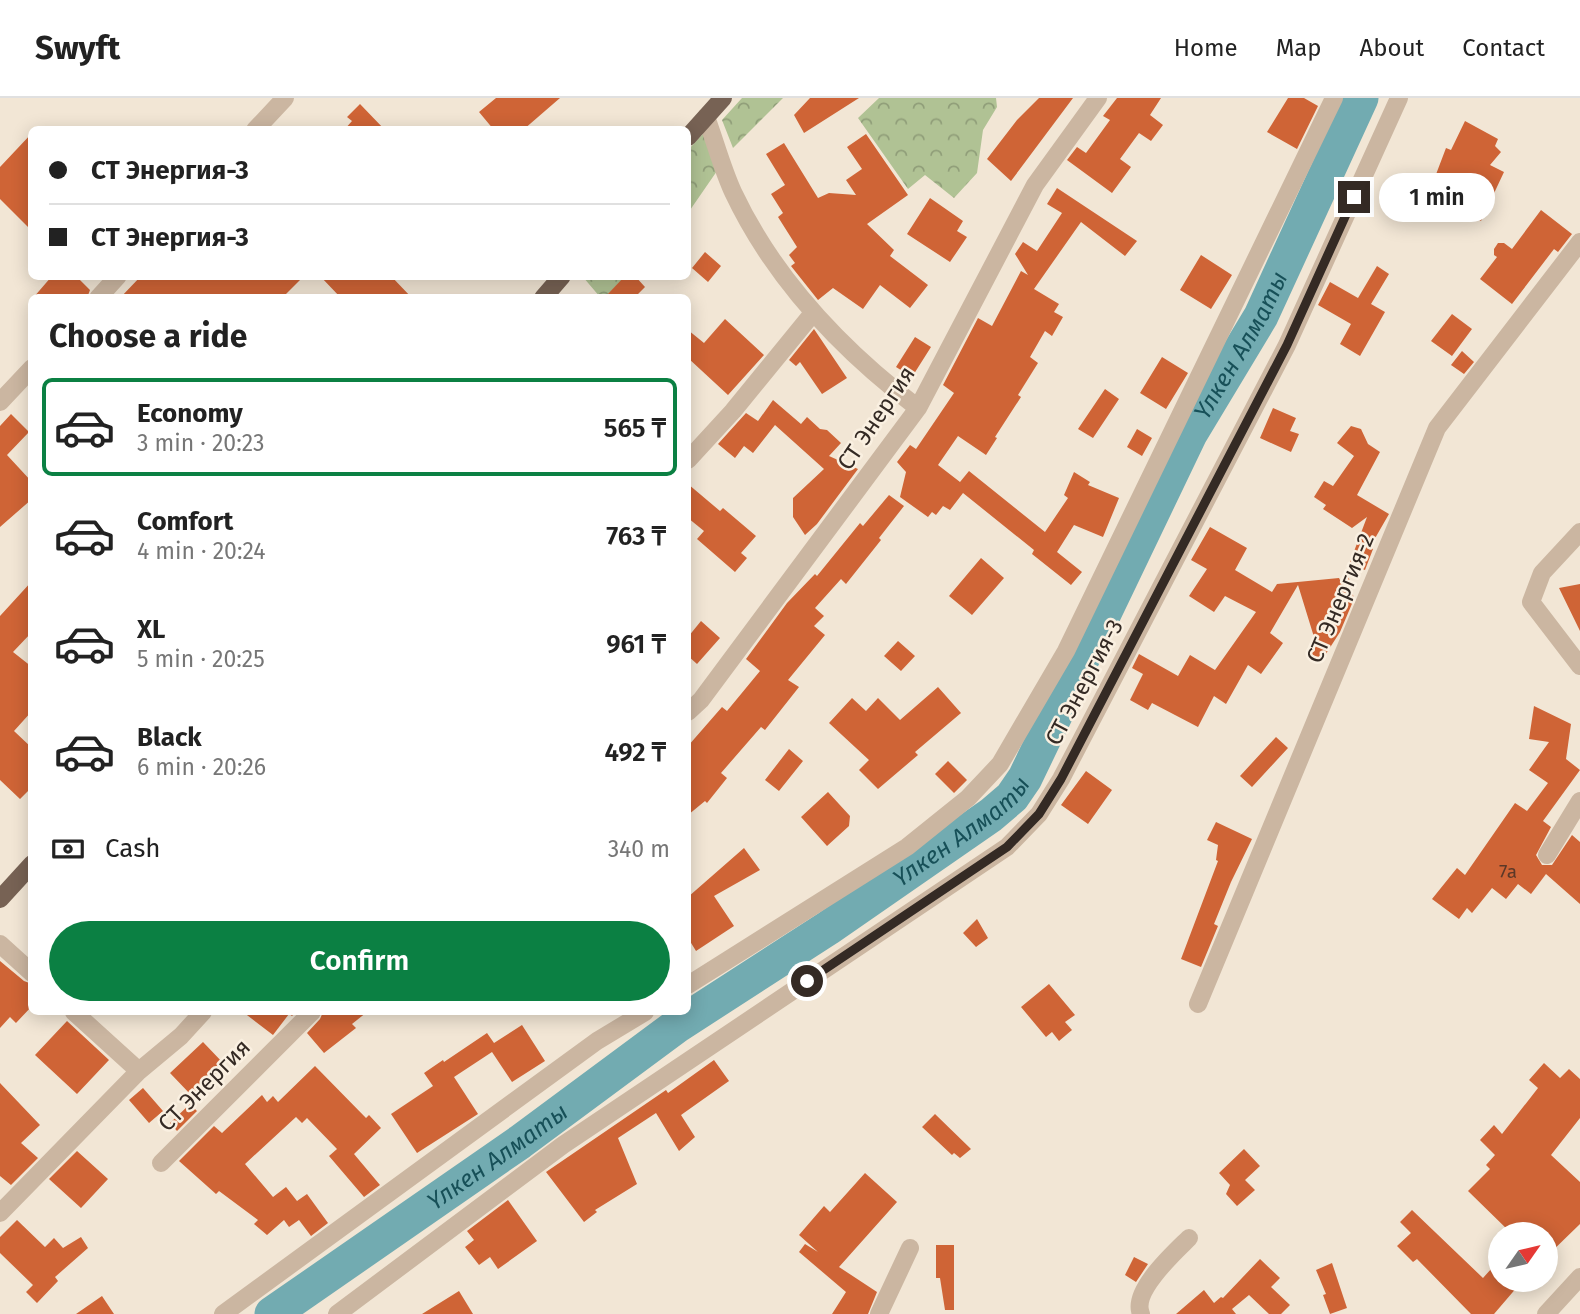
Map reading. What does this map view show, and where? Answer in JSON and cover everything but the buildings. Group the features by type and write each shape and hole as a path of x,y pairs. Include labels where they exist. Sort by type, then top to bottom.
{"main road":[{"path":"691,134 723,98"},
{"path":"546,294 559,280"},
{"path":"0,899 28,868"}],"street":[{"path":"259,126 285,98"},
{"name":"СТ Энергия","path":"691,709 918,408 1035,185 1098,98"},
{"path":"691,983 907,846 968,798 1000,764 1066,651 1335,98"},
{"name":"СТ Энергия-3","path":"337,1314 563,1145 1007,847 1039,814 1061,779 1287,345 1399,98"},
{"path":"706,117 732,191 766,252 813,313 879,378 918,408"},
{"name":"СТ Энергия-2","path":"1198,1004 1437,428 1580,242"},
{"path":"102,294 114,280"},
{"path":"691,457 733,411 813,313"},
{"path":"0,402 28,372"},
{"path":"1580,532 1542,573 1531,602 1580,666"},
{"path":"1547,855 1580,801"},
{"path":"0,944 28,969"},
{"path":"77,1015 139,1071"},
{"path":"0,1213 139,1071 181,1036 200,1015"},
{"name":"СТ Энергия","path":"161,1163 309,1015"},
{"path":"223,1314 597,1041 640,1015"},
{"path":"1141,1314 1141,1297 1160,1267 1189,1238"},
{"path":"879,1314 909,1248"},
{"path":"1546,1314 1580,1277"}],"green space":[{"path":"742,98 783,98 733,148 722,120"},
{"path":"879,98 996,98 997,107 983,130 977,173 954,198 925,175 908,189 858,118"},
{"path":"703,134 717,171 691,209 691,147"},
{"path":"586,280 622,280 608,294 597,294"}],"waterway":[{"name":"Үлкен Алматы","path":"272,1314 520,1142 678,1025 828,928 991,815 1012,797 1025,778 1190,434 1261,316 1361,98"}],"route":[{"path":"807,981 1007,847 1039,814 1061,779 1287,345 1354,197"}]}
